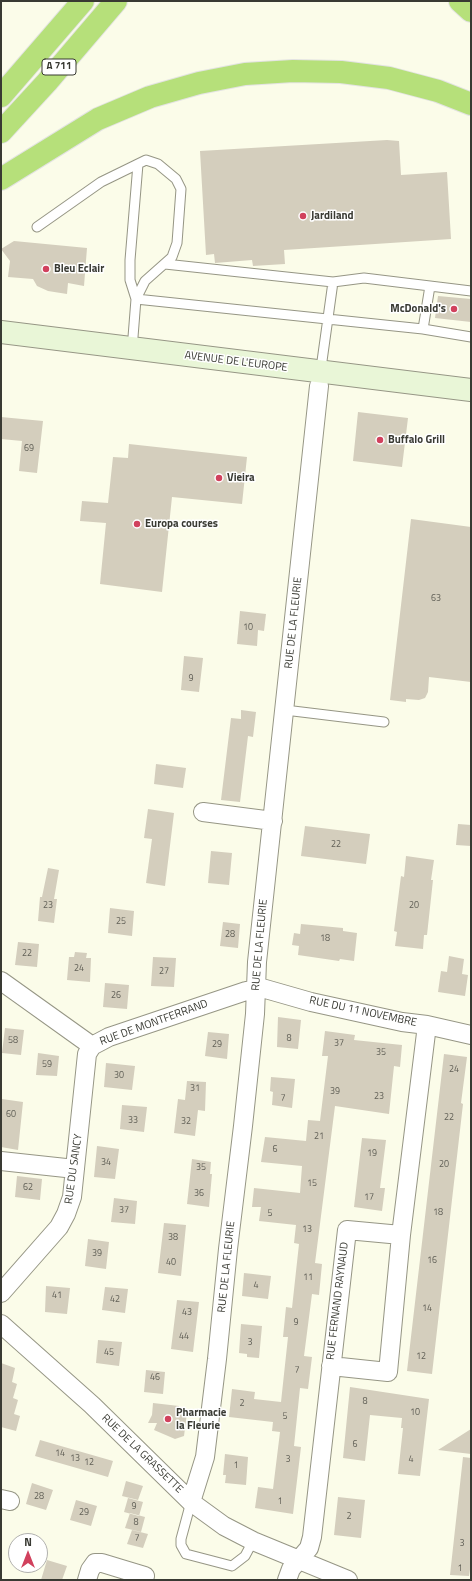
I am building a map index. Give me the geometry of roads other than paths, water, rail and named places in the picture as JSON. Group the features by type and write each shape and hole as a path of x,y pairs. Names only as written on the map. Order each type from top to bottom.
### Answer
{"highway":[{"name":"A 711","path":"1,96 83,1"},
{"name":"A 711","path":"1,132 47,82 116,1"},
{"path":"460,1 471,11"},
{"path":"1,179 98,118 150,97 199,83 245,74 293,71 348,73 389,78 438,91 471,104"}],"main road":[{"name":"AVENUE DE L'EUROPE","path":"1,326 133,337 321,373 471,378"},
{"name":"AVENUE DE L'EUROPE","path":"1,332 321,373 471,390"}],"street":[{"name":"RUE DE LA FLEURIE","path":"190,1502 206,1450 217,1359 228,1250 244,1126 255,1014 255,989 321,373"},
{"path":"202,812 273,821"},
{"name":"RUE DE MONTFERRAND","path":"1,981 92,1046 109,1037 255,989"},
{"name":"RUE DU 11 NOVEMBRE","path":"255,989 262,988 311,1002 402,1022 427,1025 471,1035"},
{"path":"331,1366 388,1372 401,1235 427,1025"},
{"name":"RUE DU SANCY","path":"1,1293 59,1227 66,1214 72,1197 87,1054 92,1046"},
{"path":"1,1161 75,1169"},
{"name":"RUE FERNAND RAYNAUD","path":"287,1580 292,1569 309,1548 314,1530 347,1230 401,1235"},
{"name":"RUE DE LA GRASSETTE","path":"1,1324 92,1405 190,1502 224,1526 253,1542 348,1580"},
{"path":"87,1580 90,1570 94,1564 102,1563 145,1576"}],"lane":[{"path":"37,227 101,182 146,160 158,164 176,179 181,189 177,243 172,257 145,281 136,299"},
{"path":"133,337 136,299 130,280 130,260 138,164"},
{"path":"165,264 333,282 364,278 471,291"},
{"path":"321,373 333,282"},
{"path":"423,329 430,286"},
{"path":"136,299 423,329 471,337"},
{"path":"285,710 384,722"},
{"path":"190,1502 181,1539 181,1545 186,1554 232,1566 245,1556 253,1542"}],"place":[{"name":"Jardiland","path":"303,216"},
{"name":"Bleu Eclair","path":"46,269"},
{"name":"McDonald's","path":"454,309"},
{"name":"Buffalo Grill","path":"380,440"},
{"name":"Vieira","path":"219,478"},
{"name":"Europa courses","path":"137,524"},
{"name":"Pharmacie la Fleurie","path":"168,1419"}]}
